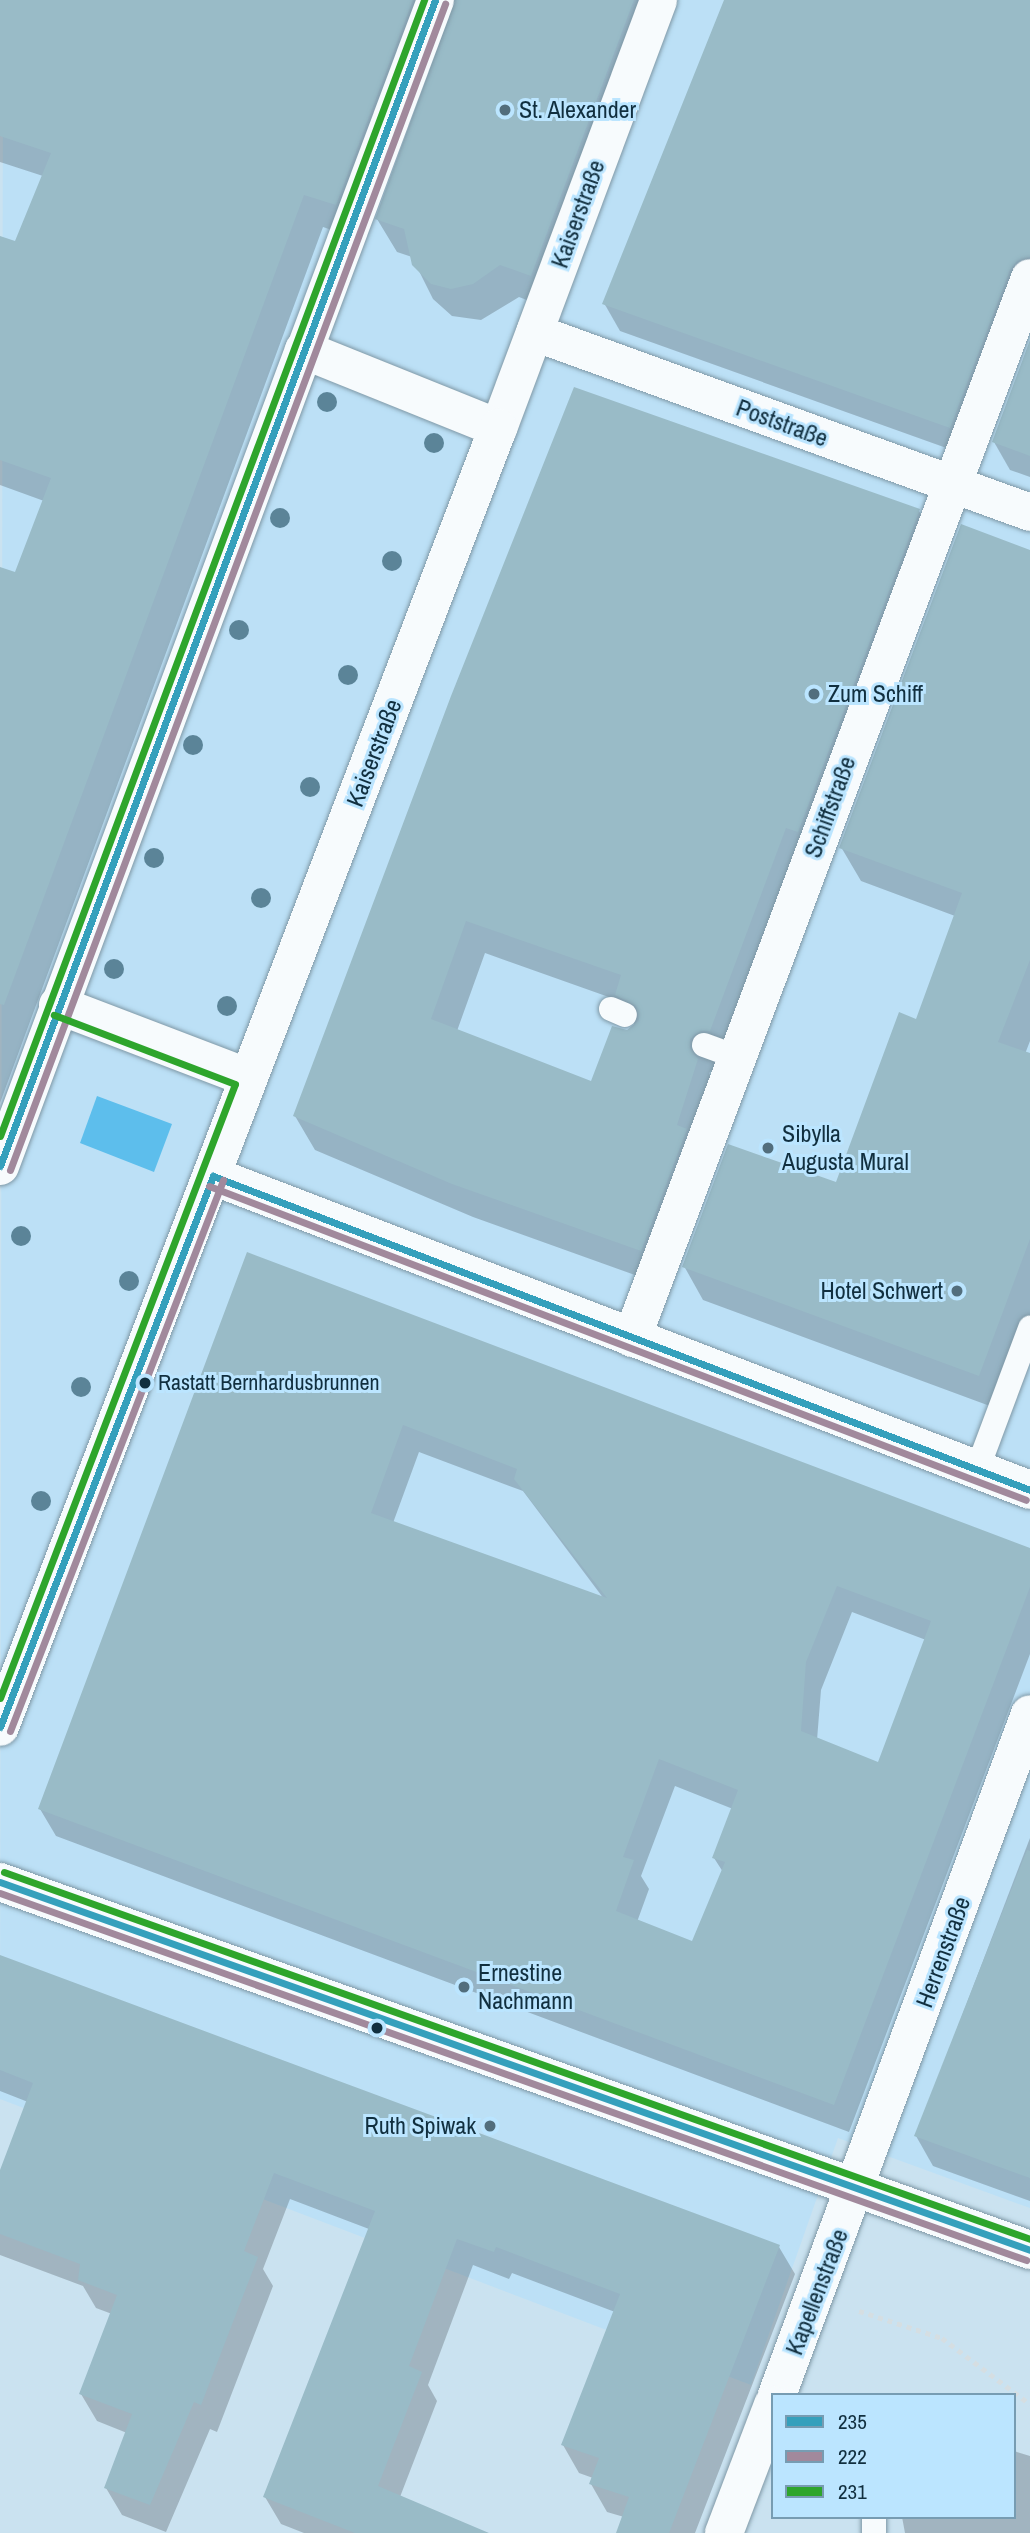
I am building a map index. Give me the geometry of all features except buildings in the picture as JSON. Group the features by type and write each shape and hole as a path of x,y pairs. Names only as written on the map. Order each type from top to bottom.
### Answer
{"street":[{"path":"0,1166 435,0"},
{"name":"Kaiserstraße","path":"0,1727 213,1177 658,0"},
{"name":"Schiffstraße","path":"632,1338 720,1051 1030,278"},
{"name":"Poststraße","path":"534,332 949,485 1030,512"},
{"path":"304,350 498,428"},
{"path":"58,1005 249,1078"},
{"path":"213,1177 1030,1490"},
{"name":"Herrenstraße","path":"856,2190 1030,1714"},
{"path":"0,1882 1030,2250"},
{"name":"Kapellenstraße","path":"779,2393 856,2190"},
{"name":"Kapellenstraße","path":"724,2533 771,2416"}],"lane":[{"path":"977,1470 1030,1328"}],"path":[{"path":"815,2297 942,2338 1007,2392"}],"shaded area":[{"path":"3,0 1030,0 1030,2208 838,2138 751,2385 0,2099"}],"water":[{"path":"97,1096 172,1124 154,1172 80,1143"}],"transit line":[{"name":"231","path":"0,1136 424,0"},
{"name":"235","path":"0,1166 435,0"},
{"name":"222","path":"10,1170 445,4"},
{"name":"231","path":"0,1698 235,1084 54,1015"},
{"name":"235","path":"213,1176 1030,1490"},
{"name":"235","path":"0,1727 213,1176"},
{"name":"222","path":"10,1731 223,1180"},
{"name":"222","path":"209,1186 1026,1500"},
{"name":"231","path":"4,1872 1030,2239"},
{"name":"235","path":"0,1882 1030,2250"},
{"name":"222","path":"0,1893 1026,2260"}],"place":[{"name":"St. Alexander","path":"505,110"},
{"name":"Zum Schiff","path":"814,694"},
{"name":"Sibylla Augusta Mural","path":"768,1148"},
{"name":"Hotel Schwert","path":"957,1291"},
{"name":"Rastatt Bernhardusbrunnen","path":"145,1383"},
{"name":"Ernestine Nachmann","path":"464,1987"},
{"name":"Ruth Spiwak","path":"490,2126"}]}
